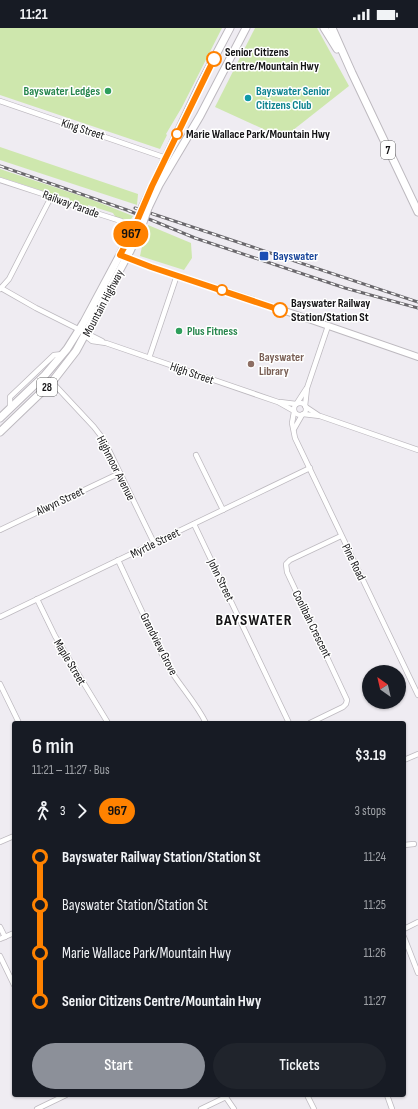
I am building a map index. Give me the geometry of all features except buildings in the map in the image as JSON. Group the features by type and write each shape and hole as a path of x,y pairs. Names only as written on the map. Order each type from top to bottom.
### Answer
{"main road":[{"name":"Mountain Highway","path":"0,432 52,382 70,361 86,335 139,224 166,158 201,83 230,28"},
{"name":"Mountain Highway","path":"146,207 200,116 246,28"},
{"name":"7","path":"324,28 352,74"},
{"name":"7","path":"332,28 352,74 418,212"},
{"path":"220,47 233,54"},
{"path":"166,158 170,159 200,116"},
{"name":"Mountain Highway","path":"2,414 45,375 64,354 123,256 127,241 139,224"},
{"path":"123,256 418,357"}],"street":[{"name":"King Street","path":"0,101 166,158"},
{"name":"Railway Parade","path":"0,180 46,195 49,198 122,221 127,230 127,241"},
{"path":"1,288 8,281 15,268 49,201 49,198"},
{"path":"149,358 177,275"},
{"name":"High Street","path":"1,288 86,335 278,402 294,412"},
{"path":"294,428 303,414 307,388 328,326"},
{"name":"Highmoor Avenue","path":"52,382 100,434 154,543"},
{"path":"307,388 294,406 294,412 298,415 303,414 320,416 418,450"},
{"name":"High Street","path":"278,402 297,403"},
{"path":"297,403 302,403 320,416"},
{"name":"Pine Road","path":"294,412 292,423 295,438 418,695"},
{"path":"196,455 223,510"},
{"name":"Myrtle Street","path":"0,617 310,468"},
{"name":"Alwyn Street","path":"0,530 120,473"},
{"name":"John Street","path":"194,524 288,721"},
{"name":"Coolibah Crescent","path":"314,721 343,707 348,700 287,572 286,564 290,560 341,536"},
{"name":"Grandview Grove","path":"118,560 166,663 172,674 194,702 205,721"},
{"name":"Maple Street","path":"37,599 55,636 107,721"},
{"path":"0,684 18,721"},
{"path":"406,759 418,754"},
{"path":"0,842 12,837"},
{"path":"406,845 414,844"},
{"path":"406,928 418,922"},
{"path":"0,927 2,938 12,934"},
{"path":"406,942 418,973"},
{"path":"0,956 12,981"},
{"path":"37,1109 62,1097"},
{"path":"201,1109 223,1097"},
{"path":"226,1097 234,1109"},
{"path":"309,1097 314,1109"},
{"path":"388,1097 392,1109"}],"green space":[{"path":"0,28 222,28 182,107 166,134 167,135 160,149 0,95"},
{"path":"255,28 317,28 349,86 283,138 215,107"},
{"path":"0,147 138,194 137,205 0,160"},
{"path":"0,169 90,199 133,216 127,226 122,219 116,218 113,213 88,205 89,209 71,203 69,198 56,195 56,197 52,198 49,193 0,177"},
{"path":"148,225 191,243 192,258 184,270 140,256"}],"railway":[{"path":"0,166 127,210 195,238 345,288 418,308"},
{"path":"135,208 418,302"}],"bus line":[{"name":"967","path":"214,59 201,83 152,186 131,235 120,255 133,261 280,310"}],"place":[{"name":"Senior Citizens Centre/Mountain Hwy","path":"214,59"},
{"name":"Bayswater Ledges","path":"108,91"},
{"name":"Bayswater Senior Citizens Club","path":"248,98"},
{"name":"Marie Wallace Park/Mountain Hwy","path":"177,134"},
{"name":"Bayswater","path":"264,256"},
{"name":"Bayswater Railway Station/Station St","path":"280,310"},
{"name":"Plus Fitness","path":"179,331"},
{"name":"Bayswater Library","path":"251,364"}],"district":[{"name":"BAYSWATER","path":"254,619"}]}
